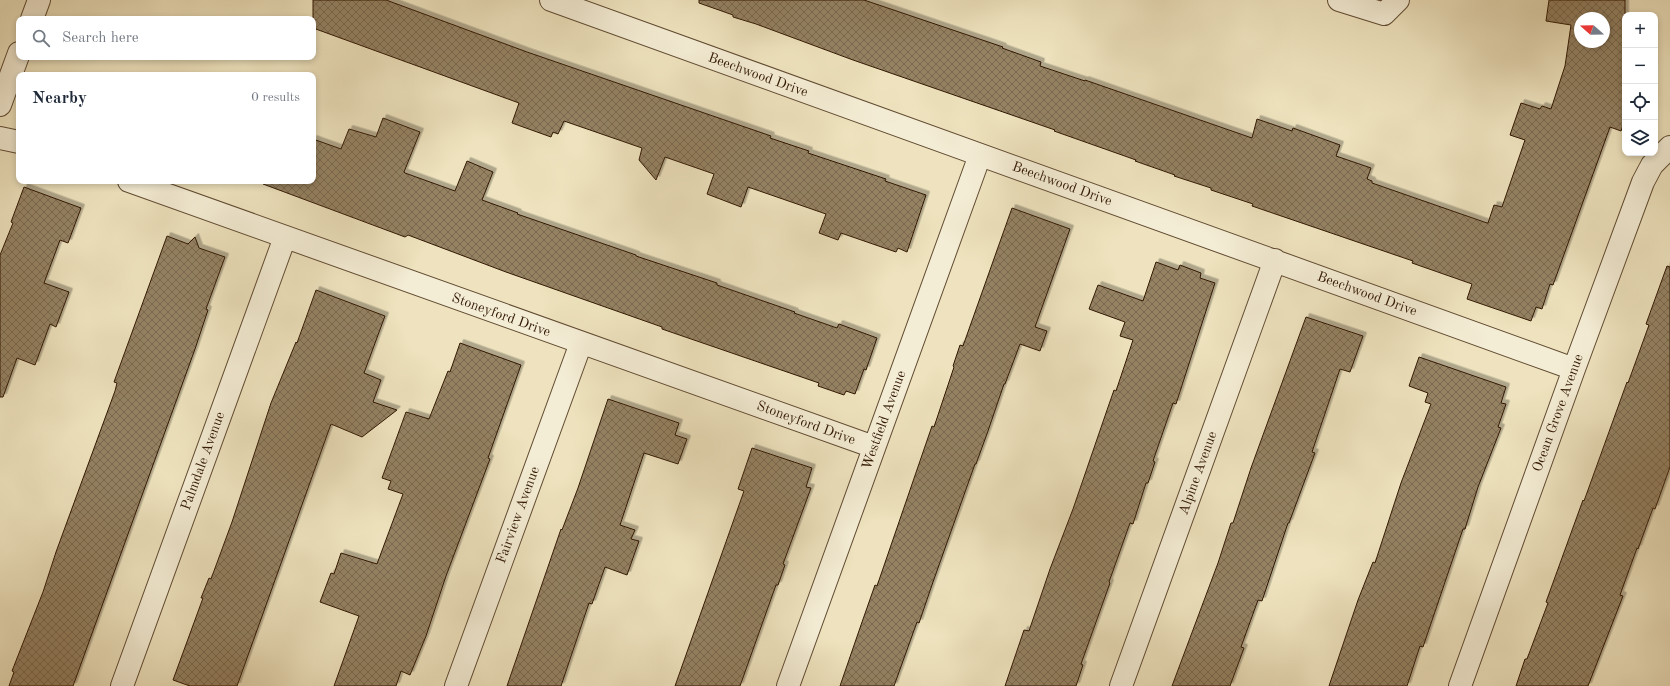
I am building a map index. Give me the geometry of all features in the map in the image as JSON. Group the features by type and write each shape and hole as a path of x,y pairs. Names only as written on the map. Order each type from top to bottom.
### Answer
{"street":[{"path":"33,16 39,0"},
{"name":"Beechwood Drive","path":"551,0 1574,368"},
{"path":"1339,0 1384,14 1398,0"},
{"path":"0,105 16,60"},
{"path":"0,138 16,141"},
{"name":"Ocean Grove Avenue","path":"1460,686 1574,368 1643,182 1652,165 1670,147"},
{"name":"Westfield Avenue","path":"788,686 980,155"},
{"name":"Stoneyford Drive","path":"137,184 874,447"},
{"name":"Palmdale Avenue","path":"122,686 285,237"},
{"name":"Alpine Avenue","path":"1121,686 1275,260"},
{"name":"Fairview Avenue","path":"456,686 581,343"}],"building":[{"path":"313,0 386,0 527,52 771,136 770,138 809,151 808,153 886,179 885,181 926,195 907,252 898,248 896,252 841,233 838,240 819,233 826,214 748,187 741,207 707,194 714,174 665,157 656,180 639,160 642,148 564,121 558,134 553,132 551,137 512,123 519,103 316,29 316,16 313,16"},
{"path":"699,0 864,0 1003,47 1002,48 1041,62 1040,66 1085,80 1252,138 1257,119 1292,131 1293,128 1340,145 1336,156 1371,168 1367,179 1372,181 1372,183 1488,223 1494,205 1502,207 1525,140 1510,135 1521,103 1540,109 1542,106 1551,109 1565,66 1571,25 1546,21 1549,0 1625,0 1625,12 1622,12 1622,128 1621,131 1610,127 1553,285 1550,284 1542,309 1536,307 1531,321 1467,299 1472,284 1412,263 1413,261 1252,206 1253,204 1211,190 1211,188 1174,176 1175,175 1135,161 1136,160 1054,131 1055,130 853,60 733,17 733,15 699,3"},
{"path":"383,118 420,132 404,172 405,173 455,191 467,161 493,172 482,200 518,213 517,214 717,283 717,285 795,312 794,313 837,328 839,324 877,338 866,370 864,369 855,394 846,391 844,395 818,386 819,383 662,329 662,327 506,272 408,235 405,237 263,184 316,184 316,140 341,149 349,129 376,137"},
{"path":"24,187 81,208 68,243 60,240 44,283 69,292 56,327 50,324 35,365 17,358 3,397 0,397 0,255 13,223 11,222"},
{"path":"1012,208 1070,229 1035,327 1047,331 1040,351 1020,344 975,464 919,623 917,622 894,686 840,686 875,585 877,586 932,426 934,427 960,345 963,346"},
{"path":"167,236 188,244 195,237 199,248 225,257 206,309 208,310 195,349 73,686 9,686 14,672 12,671 43,592 56,552 115,391 117,383 114,382"},
{"path":"1156,262 1178,270 1180,265 1201,273 1200,278 1215,283 1176,404 1173,403 1153,461 1155,462 1148,483 1146,483 1133,524 1130,523 1109,582 1110,583 1081,664 1083,665 1076,686 1005,686 1024,630 1029,631 1133,340 1120,336 1125,322 1089,309 1098,285 1143,301"},
{"path":"1667,266 1670,267 1670,467 1655,509 1653,508 1638,549 1637,548 1620,595 1623,596 1588,686 1516,686 1525,659 1527,659 1548,603 1546,602 1583,500 1584,501 1649,325 1646,324"},
{"path":"316,290 385,316 364,373 381,380 373,402 397,410 362,437 331,424 237,686 190,686 173,680 203,598 201,598 209,578 211,579 232,522 271,403 296,342 297,343"},
{"path":"1306,317 1363,336 1350,372 1340,369 1312,452 1315,453 1288,523 1262,601 1258,600 1241,647 1244,648 1230,686 1172,686 1218,563 1231,523 1233,523 1251,468"},
{"path":"460,343 521,365 488,458 490,459 446,576 426,636 410,675 401,671 396,686 334,686 359,616 320,602 331,573 334,574 341,553 377,564 403,494 388,489 391,481 382,478 406,412 429,419 448,371 450,372"},
{"path":"1419,357 1506,387 1501,403 1506,404 1498,427 1501,428 1478,487 1465,529 1463,529 1423,647 1420,646 1407,686 1329,686 1358,600 1373,562 1375,563 1401,483 1431,404 1425,402 1428,393 1409,386"},
{"path":"608,399 679,423 675,435 687,439 678,464 644,453 620,525 635,530 631,539 639,541 627,575 605,567 592,604 589,603 561,686 507,686 561,529 562,530 578,488"},
{"path":"752,448 812,468 806,487 811,488 783,564 785,565 778,585 776,585 740,686 675,686 744,491 738,489"}]}
